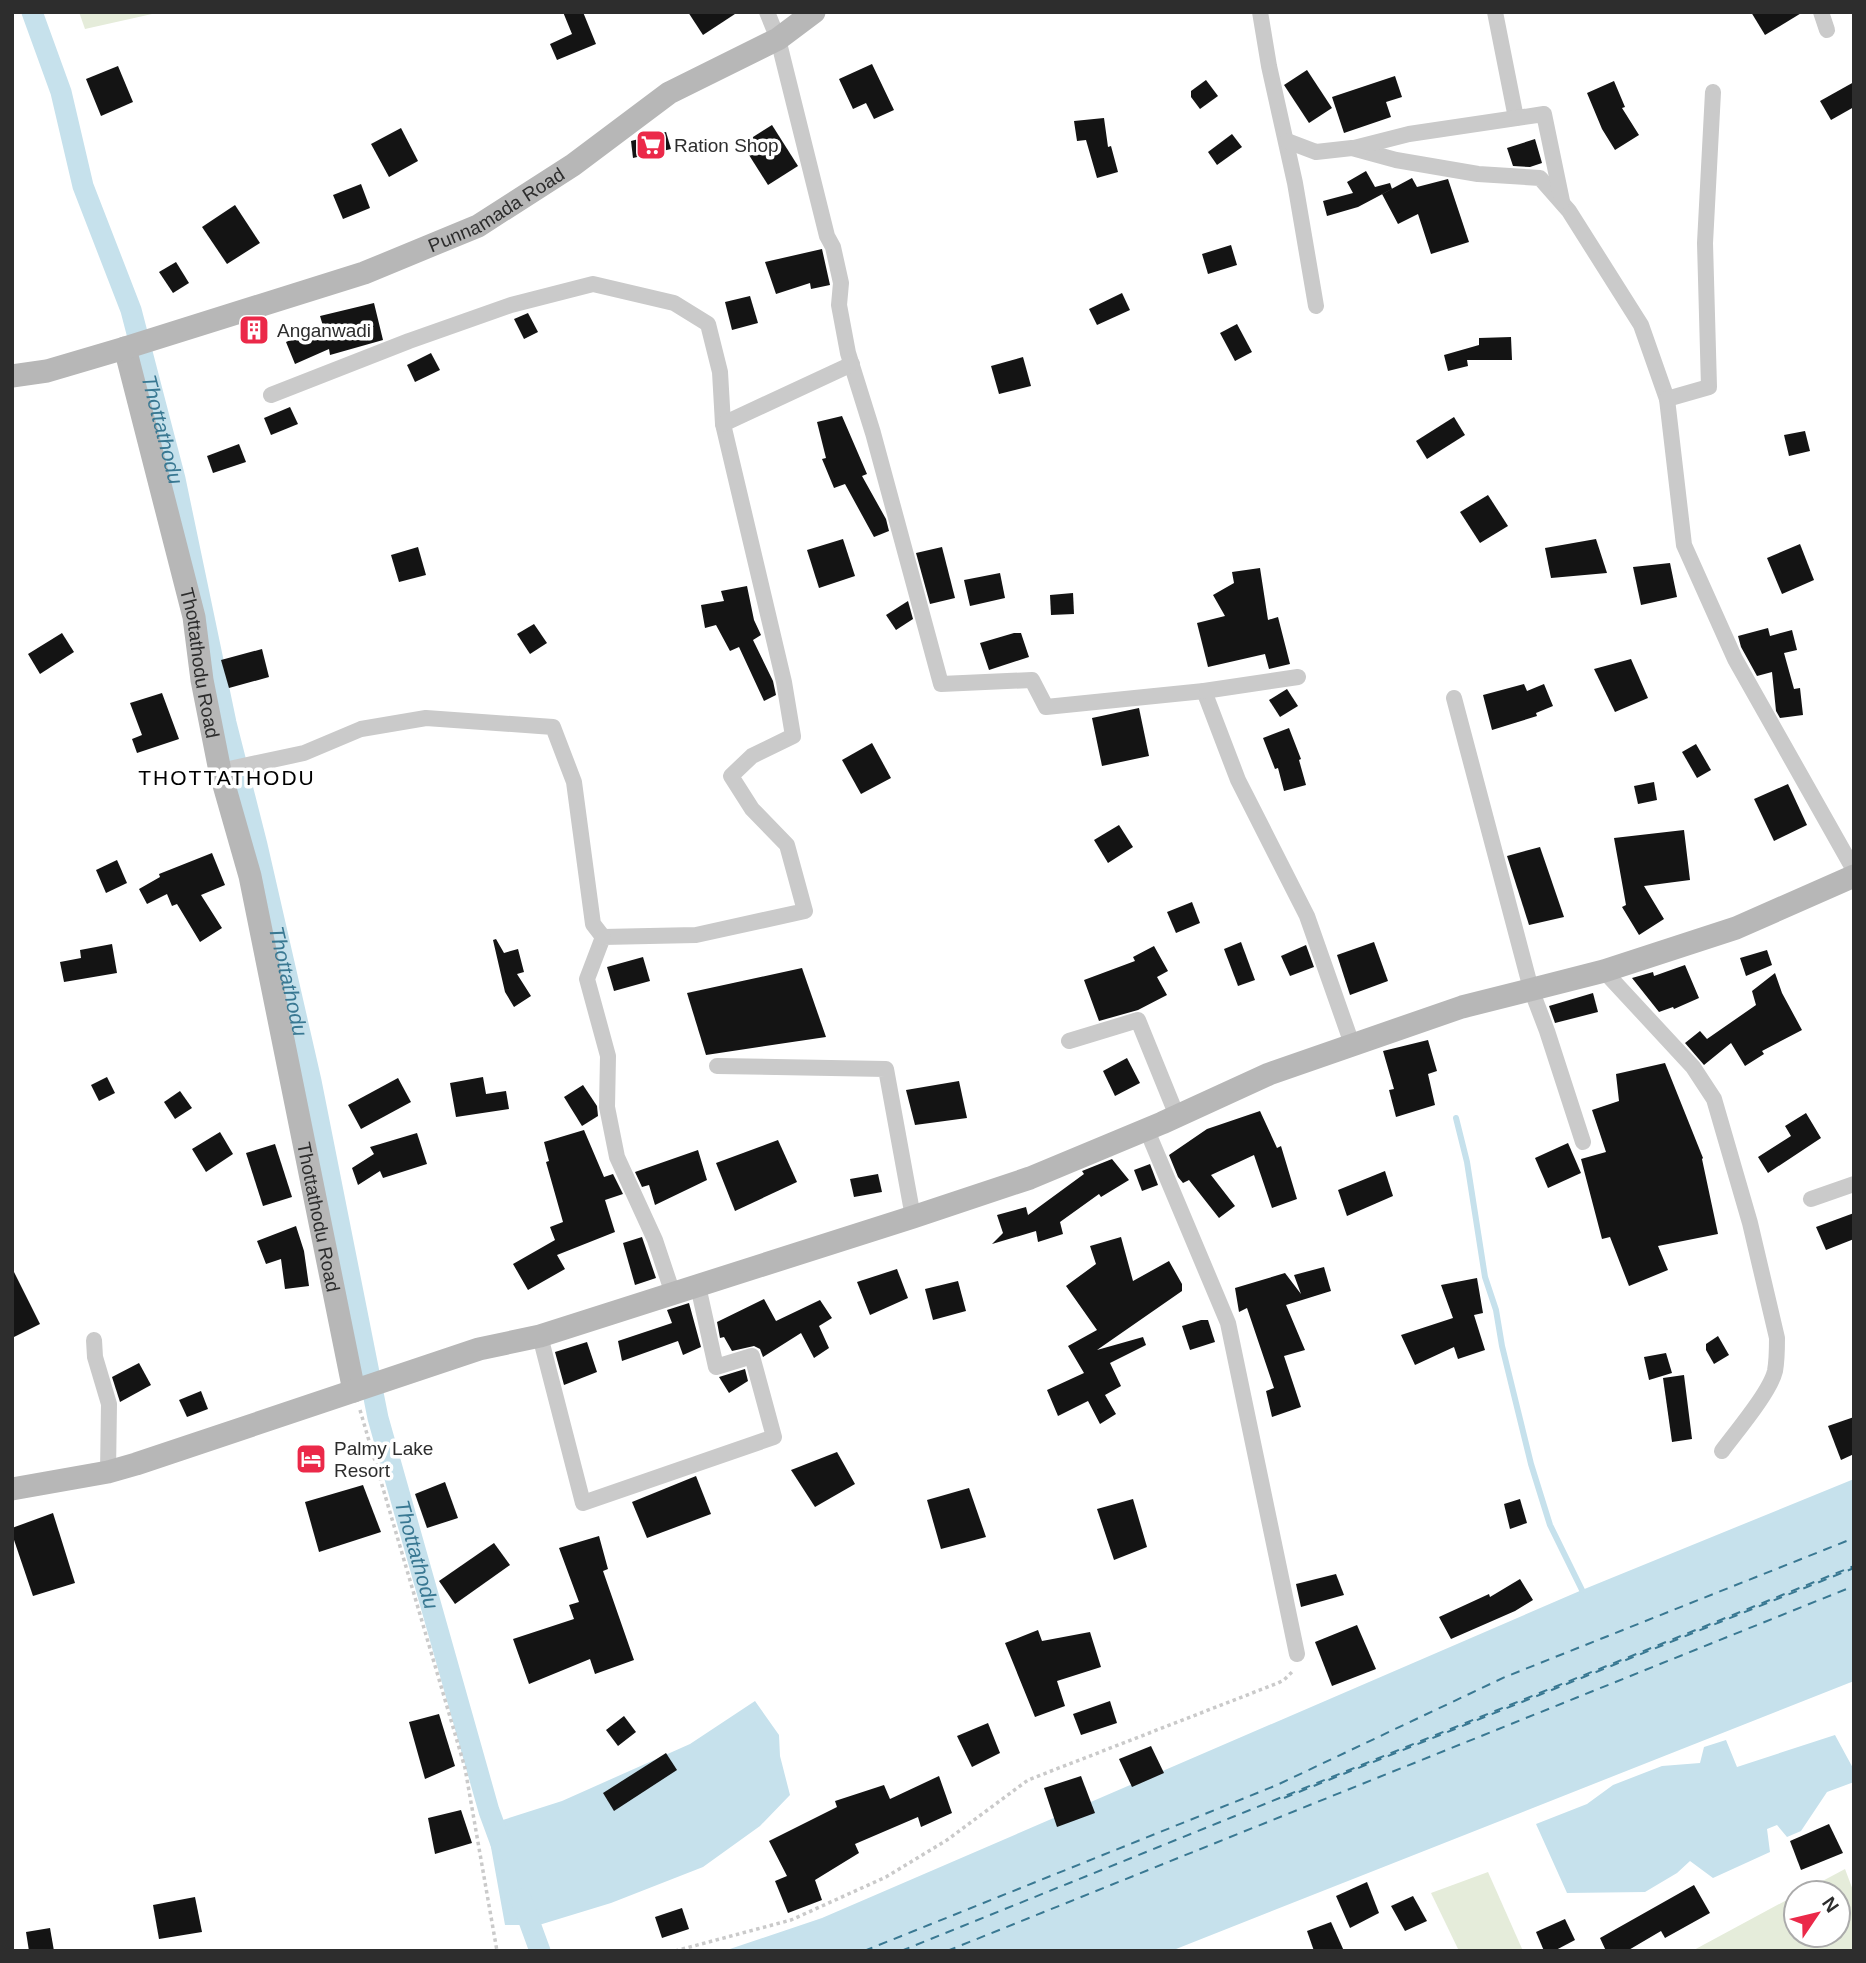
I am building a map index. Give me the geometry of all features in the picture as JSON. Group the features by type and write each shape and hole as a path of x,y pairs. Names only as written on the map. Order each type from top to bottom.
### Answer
{"main road":[{"name":"Punnamada Road","path":"12,376 47,371 365,273 478,226 573,165 669,93 778,39 814,12"},
{"name":"Thottathodu Road","path":"135,345 194,617 202,680 250,876 357,1390"},
{"path":"12,1489 108,1472 479,1349 540,1336 913,1217 1030,1178 1269,1074 1462,1007 1604,971 1737,928 1854,876"}],"street":[{"path":"767,12 778,39 827,236 833,247 841,283 839,305 852,365 941,684 1032,680 1046,707 1204,691 1297,677"},
{"path":"1260,12 1269,66 1287,141 1315,306"},
{"path":"1494,12 1516,118"},
{"path":"1821,12 1827,30"},
{"path":"1667,400 1709,387 1705,243 1713,92"},
{"path":"1287,141 1316,152 1352,148 1409,134 1544,114 1562,203"},
{"path":"1352,148 1396,160 1464,172 1540,178 1562,203 1641,326 1667,400 1684,545 1735,659 1854,870"},
{"path":"271,395 409,341 511,305 593,284 674,303 708,324 720,372 723,424 784,682 793,736 752,756 731,776 752,809 788,845 805,911 696,935 603,937"},
{"path":"723,424 852,365"},
{"path":"1204,691 1238,780 1307,916 1352,1044"},
{"path":"1454,698 1531,989 1583,1142"},
{"path":"223,770 304,754 361,729 426,718 554,727 574,782 593,924 603,937"},
{"path":"603,937 587,979 608,1056 607,1107 617,1157 655,1240 673,1294"},
{"path":"1604,971 1693,1067 1714,1099 1749,1223 1777,1338 1776,1365 1764,1394 1723,1451"},
{"path":"1069,1041 1138,1020 1177,1116"},
{"path":"717,1066 886,1069 913,1217"},
{"path":"1146,1128 1228,1323 1297,1654"},
{"path":"1811,1199 1854,1184"},
{"path":"540,1336 583,1503 774,1437 752,1356 716,1367 698,1286"},
{"path":"94,1340 95,1357 109,1405 108,1472"}],"path":[{"path":"357,1390 465,1768 496,1951"},
{"path":"676,1951 791,1920 886,1877 947,1840 1028,1780 1284,1680 1295,1667 1297,1654"}],"green space":[{"path":"79,12 161,12 85,29"},
{"path":"1845,1869 1849,1879 1826,1879"},
{"path":"1488,1872 1523,1951 1459,1951 1431,1893"},
{"path":"1852,1888 1854,1951 1692,1951 1782,1903 1782,1949 1852,1949"}],"water":[{"path":"1854,1479 1854,1681 1171,1951 724,1951 822,1918 1582,1590"},
{"path":"755,1701 779,1735 780,1756 790,1795 760,1826 703,1867 611,1903 539,1925 505,1925 487,1825 562,1801 690,1744"},
{"path":"1835,1735 1854,1770 1854,1782 1827,1792 1801,1831 1787,1837 1777,1825 1767,1829 1770,1852 1713,1878 1690,1861 1677,1873 1645,1892 1567,1893 1536,1824 1587,1804 1613,1785 1662,1766 1700,1763 1704,1747 1726,1740 1737,1767"}],"building":[{"path":"563,12 583,12 596,44 557,60 550,44 572,34"},
{"path":"688,12 738,12 703,35"},
{"path":"1751,12 1803,12 1765,35"},
{"path":"872,64 894,110 874,119 866,103 853,109 839,79"},
{"path":"118,66 133,102 101,116 86,79"},
{"path":"1307,70 1332,108 1309,123 1284,85"},
{"path":"1395,76 1402,97 1386,102 1391,117 1344,133 1332,97"},
{"path":"1206,80 1218,96 1200,109 1191,97 1191,91"},
{"path":"1614,81 1625,107 1622,108 1639,135 1615,150 1602,129 1587,93"},
{"path":"1854,82 1854,107 1831,120 1820,101"},
{"path":"1104,118 1108,147 1111,146 1118,172 1097,178 1086,140 1077,141 1074,121"},
{"path":"772,125 798,166 768,185 742,144"},
{"path":"401,128 418,161 389,177 371,144"},
{"name":"Ration Shop","path":"666,132 671,149 633,158 631,141"},
{"path":"1232,134 1242,147 1217,165 1208,152"},
{"path":"1535,139 1542,163 1530,167 1513,166 1507,148"},
{"path":"1366,171 1375,187 1390,183 1392,189 1358,207 1327,216 1323,201 1353,193 1347,182"},
{"path":"1412,178 1417,187 1448,179 1469,242 1431,254 1418,214 1398,224 1382,194"},
{"path":"361,184 370,208 343,219 333,195"},
{"path":"235,205 260,243 227,264 202,227"},
{"path":"1231,245 1237,265 1208,274 1202,254"},
{"path":"822,249 830,285 811,289 810,283 776,294 765,262"},
{"path":"176,262 189,283 173,293 159,272"},
{"path":"1122,293 1130,310 1097,325 1089,309"},
{"path":"750,296 758,323 732,330 725,302"},
{"path":"374,303 383,340 330,355 329,349 295,364 286,342 323,326 320,316"},
{"path":"528,313 538,332 524,339 514,319"},
{"name":"Anganwadi","path":"261,321 266,335 250,341 243,326"},
{"path":"1237,324 1252,352 1235,361 1220,333"},
{"path":"1511,337 1512,360 1467,360 1468,366 1448,371 1444,355 1479,345 1479,338"},
{"path":"431,353 440,370 415,382 407,365"},
{"path":"1023,357 1031,386 999,394 991,366"},
{"path":"290,407 298,424 271,435 264,418"},
{"path":"842,416 867,474 862,476 886,519 889,531 874,537 845,484 834,488 822,459 826,458 817,422"},
{"path":"1454,417 1465,435 1427,459 1416,441"},
{"path":"1805,431 1810,451 1789,456 1784,435"},
{"path":"239,444 246,462 213,473 207,456"},
{"path":"1488,495 1508,526 1480,543 1460,512"},
{"path":"843,539 855,576 819,588 807,550"},
{"path":"1596,539 1607,573 1551,578 1545,548"},
{"path":"1800,544 1814,580 1782,594 1767,558"},
{"path":"418,547 426,575 399,582 391,555"},
{"path":"942,547 955,598 930,604 916,553"},
{"path":"1670,563 1677,597 1641,605 1633,567"},
{"path":"1260,568 1268,620 1278,617 1290,664 1269,669 1265,654 1208,667 1197,623 1225,616 1213,595 1234,583 1232,572"},
{"path":"1000,573 1005,598 970,606 964,580"},
{"path":"747,586 754,620 761,635 753,640 773,681 776,695 764,701 739,647 730,651 716,625 705,628 701,605 724,601 721,591"},
{"path":"1073,593 1074,614 1051,615 1050,595"},
{"path":"908,601 913,619 896,630 886,615"},
{"path":"534,624 547,643 530,654 517,634"},
{"path":"1768,628 1770,636 1792,630 1797,650 1784,653 1794,689 1800,688 1803,715 1780,718 1776,711 1772,672 1757,676 1741,647 1738,636"},
{"path":"62,633 74,652 40,674 28,654"},
{"path":"1021,633 1029,657 989,670 980,643"},
{"path":"262,649 269,677 229,688 221,660"},
{"path":"1631,659 1648,698 1615,712 1594,669"},
{"path":"1524,684 1527,691 1544,684 1553,706 1536,713 1537,716 1492,730 1483,695"},
{"path":"1287,689 1298,706 1280,717 1269,700"},
{"path":"162,693 179,739 137,753 132,739 142,735 130,703"},
{"path":"1139,708 1149,756 1102,766 1092,718"},
{"path":"1289,728 1301,759 1299,760 1306,785 1284,791 1278,768 1275,769 1263,738"},
{"path":"872,743 891,778 861,794 842,760"},
{"path":"1696,744 1711,770 1697,778 1682,752"},
{"path":"1654,782 1657,800 1638,804 1634,786"},
{"path":"1788,784 1807,825 1774,841 1754,799"},
{"path":"1119,825 1133,847 1108,863 1094,840"},
{"path":"1684,830 1690,880 1644,886 1664,919 1639,935 1622,907 1626,905 1614,838"},
{"path":"1540,847 1564,917 1529,925 1507,856"},
{"path":"212,853 225,885 201,895 222,928 200,942 177,904 172,906 167,894 147,904 139,889 160,877 159,874"},
{"path":"117,860 127,883 106,893 96,870"},
{"path":"1192,902 1200,923 1176,933 1167,912"},
{"path":"496,939 504,953 518,949 524,972 517,974 531,996 514,1007 505,992 493,940"},
{"path":"1241,942 1255,980 1238,986 1224,949"},
{"path":"1374,942 1388,981 1350,995 1337,955"},
{"path":"112,944 117,973 64,982 60,962 81,958 80,950"},
{"path":"1306,945 1314,967 1290,976 1281,956"},
{"path":"1154,946 1168,971 1157,977 1167,995 1138,1010 1099,1021 1084,980 1135,961 1133,957"},
{"path":"1767,950 1772,965 1746,976 1740,958"},
{"path":"643,957 650,981 614,991 607,967"},
{"path":"1685,965 1699,998 1674,1009 1673,1007 1659,1012 1632,978 1653,972 1654,976"},
{"path":"802,968 826,1037 706,1055 687,993"},
{"path":"1775,973 1782,993 1802,1030 1762,1051 1764,1054 1745,1066 1731,1043 1704,1065 1685,1043 1700,1031 1707,1039 1756,1005 1752,991"},
{"path":"1593,993 1598,1012 1555,1023 1549,1006"},
{"path":"1428,1040 1437,1071 1428,1074 1435,1105 1396,1117 1389,1090 1394,1089 1383,1051"},
{"path":"1127,1058 1140,1083 1115,1096 1103,1071"},
{"path":"1665,1063 1703,1158 1718,1234 1658,1246 1668,1270 1629,1286 1610,1237 1602,1239 1581,1159 1606,1152 1592,1110 1619,1101 1616,1074"},
{"path":"107,1077 115,1093 99,1101 91,1085"},
{"path":"483,1077 486,1094 506,1091 509,1109 456,1117 450,1083"},
{"path":"398,1078 411,1102 361,1129 348,1105"},
{"path":"959,1081 967,1118 915,1125 906,1090"},
{"path":"583,1085 597,1106 598,1116 582,1126 564,1097"},
{"path":"180,1091 192,1108 175,1119 164,1102"},
{"path":"1260,1111 1277,1148 1281,1146 1297,1199 1272,1208 1254,1155 1211,1175 1235,1206 1219,1218 1189,1180 1183,1183 1178,1177 1169,1155 1207,1129"},
{"path":"1806,1113 1821,1138 1768,1173 1758,1157 1791,1136 1785,1126"},
{"path":"584,1130 604,1177 613,1174 623,1194 605,1200 615,1232 557,1255 565,1269 528,1290 513,1264 555,1240 550,1227 563,1222 546,1162 549,1161 544,1142"},
{"path":"220,1132 233,1154 206,1172 192,1149"},
{"path":"417,1133 427,1164 383,1178 380,1171 358,1185 352,1168 374,1154 370,1147"},
{"path":"778,1140 797,1182 735,1211 716,1163"},
{"path":"1568,1143 1581,1173 1548,1188 1535,1158"},
{"path":"275,1144 292,1197 263,1206 246,1153"},
{"path":"698,1150 707,1180 655,1205 649,1185 642,1187 635,1172"},
{"path":"1112,1159 1129,1180 1101,1197 1099,1194 1060,1222 1063,1234 1038,1242 1036,1231 992,1244 1003,1233 997,1215 1026,1207 1028,1215 1084,1174 1082,1171"},
{"path":"1150,1164 1158,1185 1142,1191 1134,1170"},
{"path":"1385,1171 1393,1196 1347,1216 1338,1190"},
{"path":"878,1174 882,1192 854,1197 850,1179"},
{"path":"1854,1213 1854,1239 1826,1250 1816,1227"},
{"path":"296,1226 304,1251 309,1286 285,1289 281,1259 266,1264 257,1241"},
{"path":"642,1237 656,1278 635,1285 623,1243"},
{"path":"1121,1237 1133,1281 1169,1261 1182,1284 1182,1291 1097,1350 1143,1337 1146,1345 1110,1363 1121,1386 1105,1395 1116,1414 1100,1424 1088,1401 1058,1416 1047,1390 1084,1373 1068,1346 1097,1330 1066,1286 1096,1264 1090,1246"},
{"path":"1324,1267 1331,1291 1286,1305 1305,1350 1284,1356 1301,1407 1272,1417 1266,1391 1274,1388 1247,1308 1239,1312 1235,1288 1285,1273 1301,1294 1294,1275"},
{"path":"12,1268 40,1324 12,1338"},
{"path":"897,1269 908,1298 870,1315 857,1282"},
{"path":"1477,1278 1483,1313 1474,1315 1485,1350 1458,1359 1454,1347 1415,1365 1401,1335 1453,1318 1441,1285"},
{"path":"958,1281 966,1311 933,1320 925,1289"},
{"path":"764,1299 776,1321 820,1300 832,1318 819,1326 829,1348 814,1358 801,1333 763,1357 760,1349 754,1346 732,1351 724,1337 720,1338 717,1322"},
{"path":"689,1303 701,1347 683,1355 678,1341 622,1361 618,1341 672,1323 667,1310"},
{"path":"1208,1320 1215,1342 1190,1350 1182,1326"},
{"path":"1718,1336 1729,1355 1714,1364 1706,1350 1706,1344"},
{"path":"587,1342 597,1372 564,1385 555,1352"},
{"path":"1666,1353 1672,1373 1649,1380 1644,1357"},
{"path":"139,1363 151,1385 120,1402 112,1377"},
{"path":"745,1369 748,1381 729,1393 719,1377"},
{"path":"1684,1375 1692,1439 1672,1442 1663,1378"},
{"path":"201,1391 208,1409 187,1417 179,1400"},
{"path":"1854,1417 1854,1454 1841,1460 1828,1426"},
{"path":"837,1452 855,1484 815,1507 791,1470"},
{"path":"696,1476 711,1514 647,1538 632,1502"},
{"path":"445,1482 458,1518 427,1528 415,1494"},
{"path":"363,1485 381,1532 319,1552 305,1502"},
{"path":"969,1488 986,1537 941,1549 927,1500"},
{"path":"1133,1499 1147,1547 1114,1560 1097,1509"},
{"path":"1520,1499 1527,1523 1510,1529 1504,1504"},
{"path":"53,1513 75,1583 33,1596 12,1528"},
{"path":"599,1536 608,1569 603,1571 634,1660 595,1674 590,1659 529,1684 513,1639 574,1619 569,1605 579,1602 559,1548"},
{"path":"494,1543 510,1565 455,1604 439,1581"},
{"path":"1336,1574 1344,1595 1301,1607 1296,1584"},
{"path":"1520,1579 1533,1600 1515,1611 1451,1639 1439,1617 1489,1594 1490,1597"},
{"path":"1357,1625 1376,1669 1332,1686 1315,1642"},
{"path":"1038,1630 1042,1641 1090,1632 1101,1667 1057,1681 1065,1706 1035,1717 1005,1643"},
{"path":"1110,1701 1117,1723 1081,1735 1073,1714"},
{"path":"439,1714 455,1766 425,1779 409,1722"},
{"path":"624,1716 636,1732 618,1746 606,1730"},
{"path":"988,1723 1000,1753 972,1767 957,1736"},
{"path":"1151,1746 1164,1773 1132,1787 1119,1759"},
{"path":"666,1753 677,1770 614,1811 603,1793"},
{"path":"939,1776 952,1813 921,1827 918,1817 855,1844 859,1853 815,1880 822,1900 788,1913 775,1881 787,1876 769,1841 837,1807 835,1801 884,1785 890,1799"},
{"path":"1081,1776 1095,1813 1057,1827 1044,1788"},
{"path":"461,1810 472,1843 435,1854 428,1818"},
{"path":"1829,1824 1843,1853 1801,1870 1790,1841"},
{"path":"1367,1882 1379,1913 1350,1928 1336,1896"},
{"path":"1694,1885 1710,1913 1665,1938 1661,1931 1627,1951 1606,1951 1600,1938"},
{"path":"1413,1896 1427,1921 1405,1931 1391,1906"},
{"path":"195,1897 202,1932 159,1939 153,1905"},
{"path":"682,1908 689,1929 662,1938 655,1917"},
{"path":"1565,1919 1575,1940 1554,1951 1544,1951 1536,1932"},
{"path":"1331,1922 1344,1951 1314,1951 1307,1931"},
{"path":"50,1928 54,1951 29,1951 26,1932"}],"waterway":[{"name":"Thottathodu","path":"32,12 61,92 83,186 131,310 175,479 226,723 311,1081 378,1418 489,1811 503,1849"},
{"path":"1456,1118 1467,1162 1485,1277 1496,1310 1502,1346 1531,1464 1550,1525 1582,1590"},
{"name":"Thottathodu","path":"521,1899 540,1951"}],"ferry route":[{"path":"864,1951 1277,1785 1505,1677 1854,1538"},
{"path":"901,1951 1854,1566"},
{"path":"1284,1798 1854,1568"},
{"path":"947,1951 1854,1586"}],"place":[{"name":"Ration Shop","path":"651,145"},
{"name":"Anganwadi","path":"254,330"},
{"name":"Palmy Lake Resort","path":"311,1459"}],"district":[{"name":"THOTTATHODU","path":"227,778"}]}
